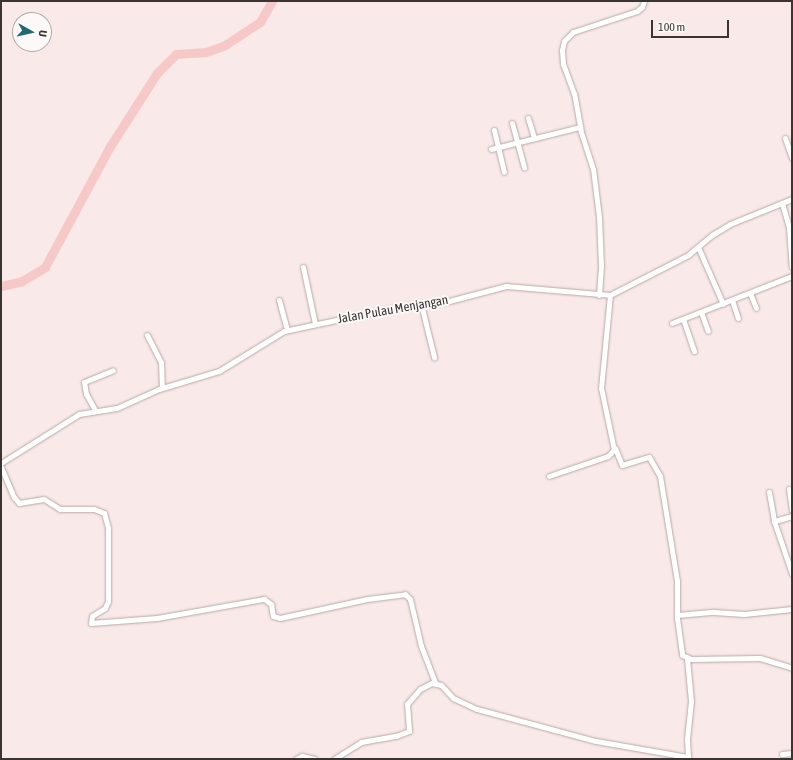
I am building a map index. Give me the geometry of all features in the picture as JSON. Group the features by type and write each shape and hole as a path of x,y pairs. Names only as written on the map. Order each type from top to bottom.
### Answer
{"street":[{"path":"599,295 601,266 599,214 592,165 580,127 574,94 562,55 564,40 573,32 637,11 642,7 644,1"},
{"path":"528,118 534,138"},
{"path":"512,123 524,167"},
{"path":"491,149 580,127"},
{"path":"494,130 504,172"},
{"path":"785,138 792,158"},
{"name":"Jalan Pulau Menjangan","path":"2,462 79,414 124,406 162,388 219,371 288,330 421,304 449,301 506,286 610,295 683,258 730,224 792,199"},
{"path":"782,203 790,228 792,267"},
{"path":"698,247 723,304"},
{"path":"303,267 315,324"},
{"path":"672,324 792,276"},
{"path":"750,293 756,308"},
{"path":"610,295 601,392 615,448 621,464 649,457 660,476 677,581 677,615 682,655 687,659 751,657 767,659 792,668"},
{"path":"279,300 288,330"},
{"path":"732,300 738,318"},
{"path":"421,304 434,357"},
{"path":"701,312 708,330"},
{"path":"683,319 694,351"},
{"path":"147,335 161,362 162,388"},
{"path":"95,410 86,394 84,382 113,370"},
{"path":"549,476 608,456 615,448"},
{"path":"2,462 14,497 19,503 44,499 60,509 94,509 104,513 108,528 108,594 105,608 92,616 91,623 157,618 264,599 271,604 273,616 280,618 367,598 404,594 410,599 421,646 435,683"},
{"path":"789,489 792,510"},
{"path":"769,492 774,520 792,574"},
{"path":"774,520 792,516"},
{"path":"677,615 714,612 744,614 792,609"},
{"path":"334,759 361,742 396,736 409,731 407,704 420,689 435,683 441,685 453,698 477,709 596,741 688,758 687,739 691,701 687,659"},
{"path":"782,754 792,753"},
{"path":"296,759 302,756 315,759"}],"waterway":[{"path":"1,286 22,281 45,267 109,148 157,73 176,54 206,52 225,45 260,22 272,1"}]}
